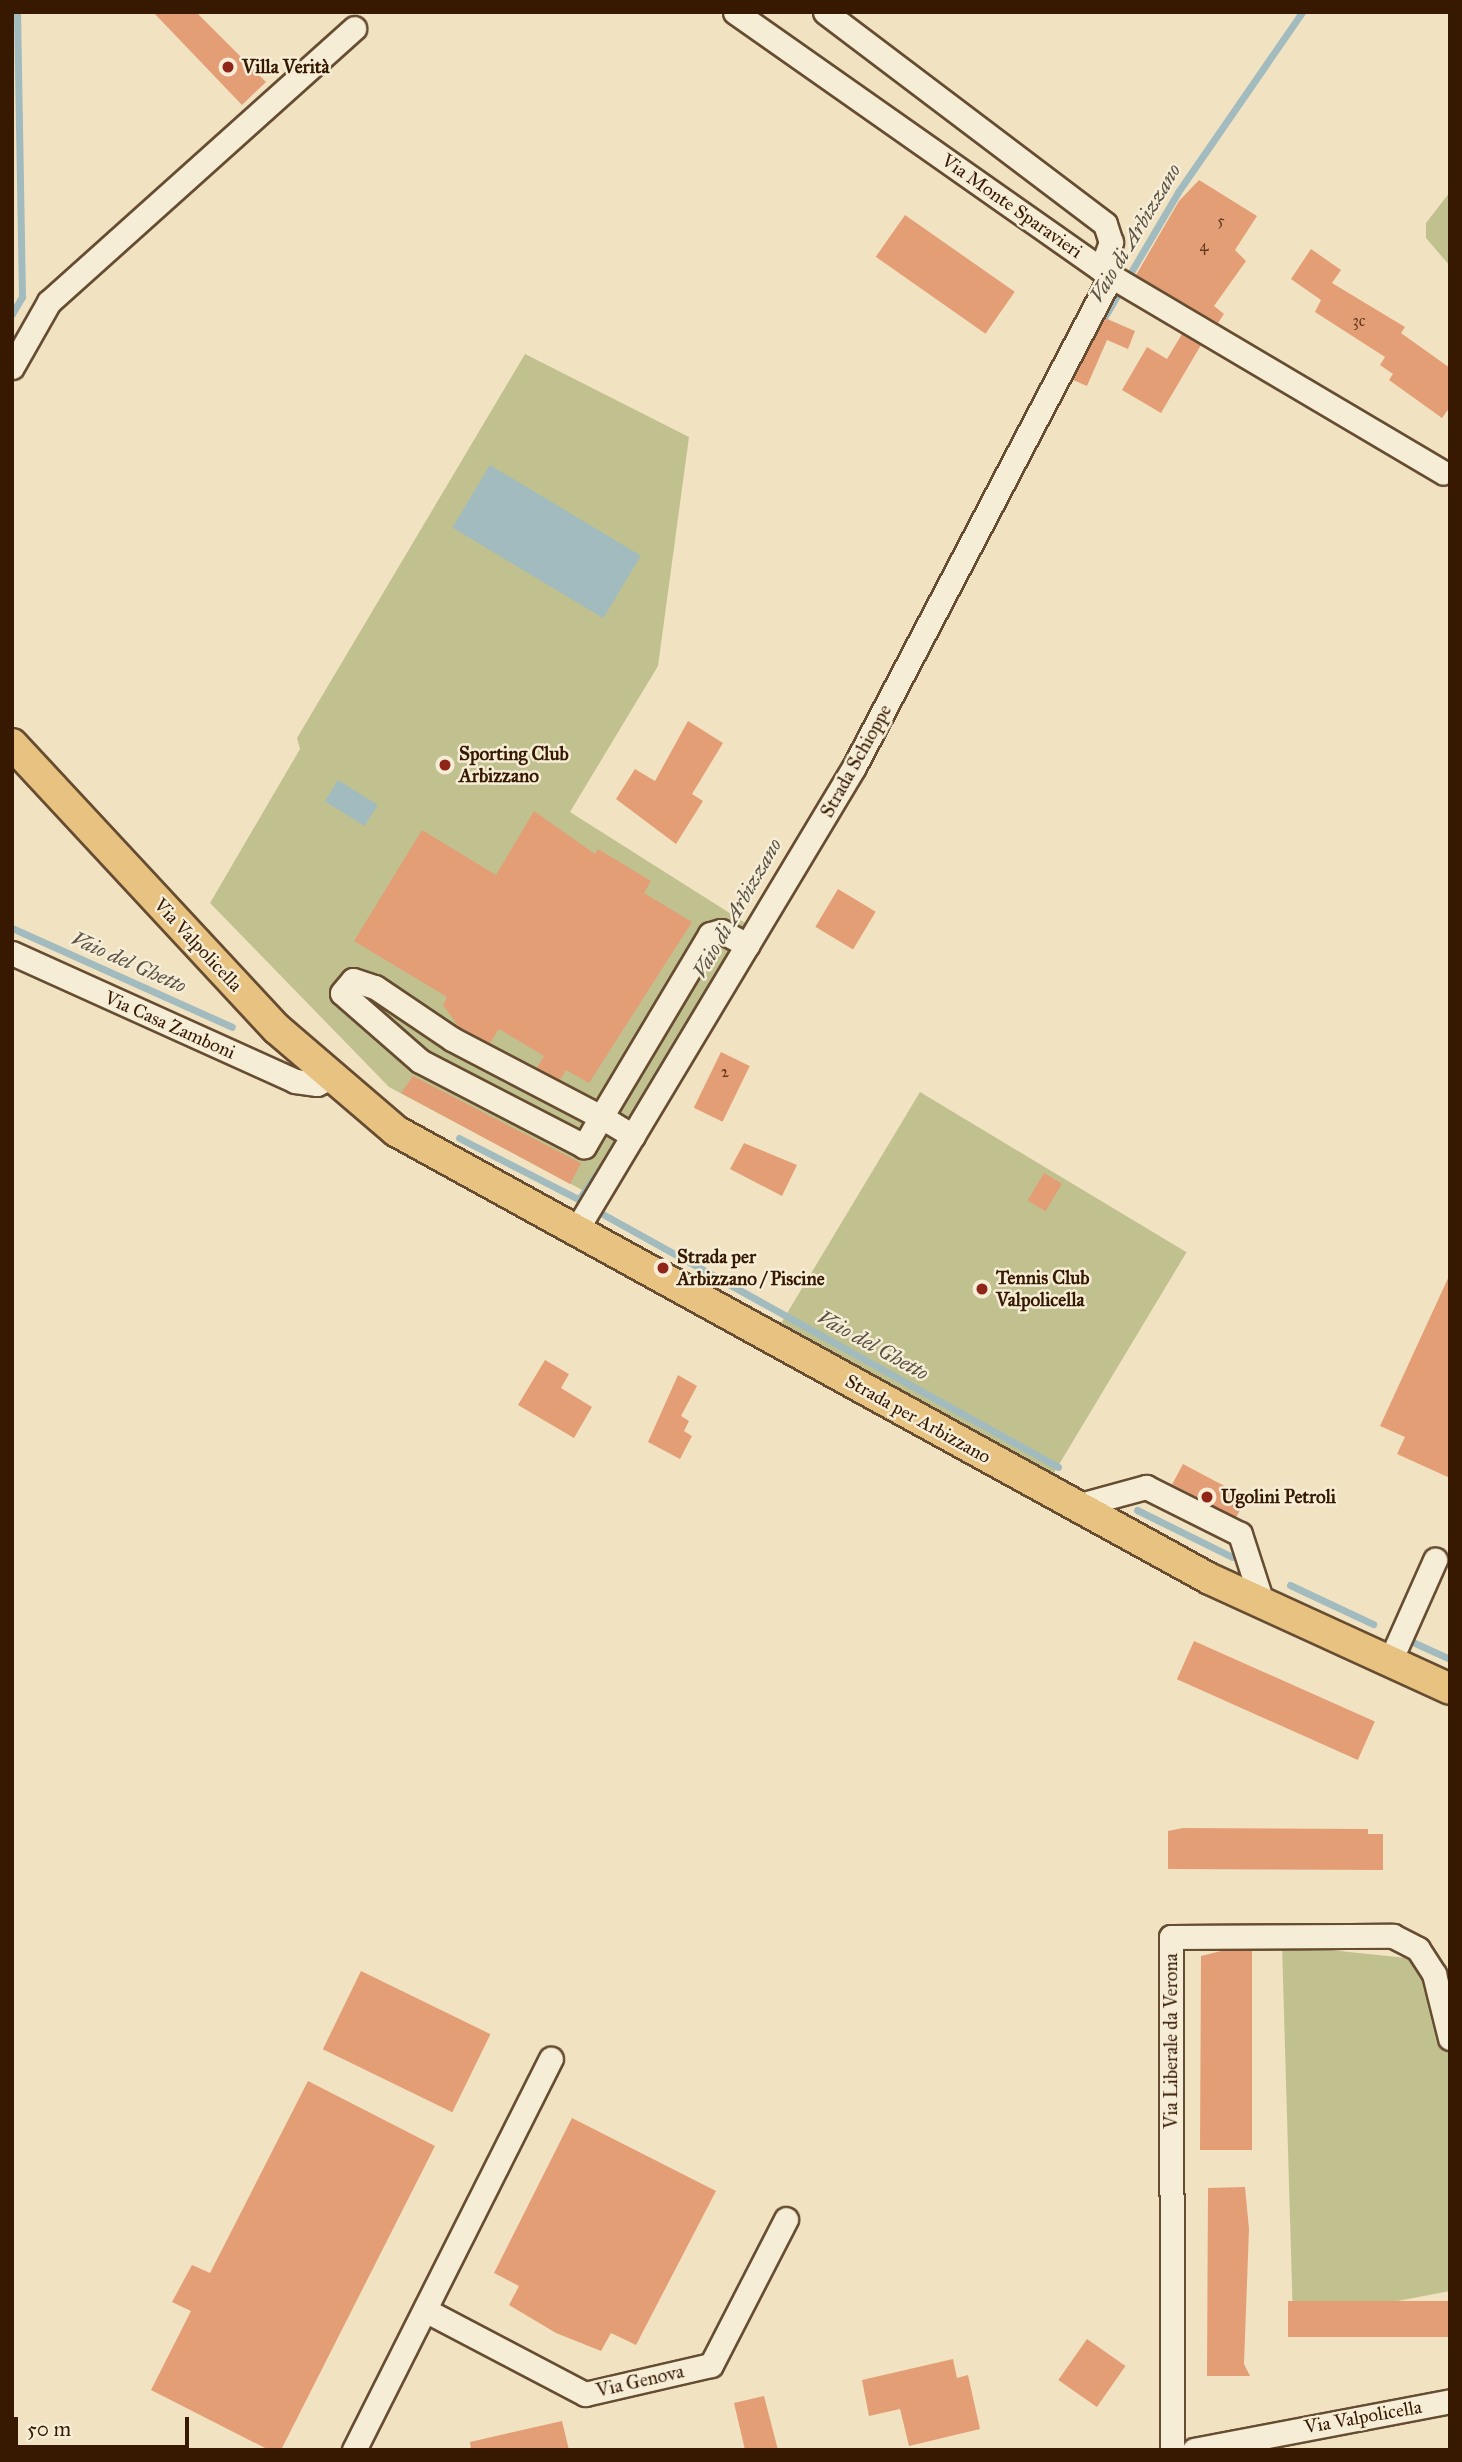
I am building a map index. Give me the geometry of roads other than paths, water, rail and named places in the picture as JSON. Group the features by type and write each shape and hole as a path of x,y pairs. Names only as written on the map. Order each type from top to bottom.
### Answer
{"main road":[{"name":"Via Valpolicella","path":"12,744 329,1078 396,1131"},
{"name":"Strada per Arbizzano","path":"396,1131 1076,1506 1262,1602 1450,1689"}],"street":[{"name":"Via Monte Sparavieri","path":"735,12 1106,272 1443,472"},
{"name":"Strada Schioppe","path":"575,1232 854,768 1106,272 1111,242 1105,224 825,12"},
{"path":"12,367 50,302 354,28"},
{"path":"632,1136 606,1120 452,1039 375,987 353,980 342,993 420,1061 584,1146 606,1120 710,934 721,931 747,946"},
{"name":"Via Casa Zamboni","path":"12,953 295,1082 317,1084 329,1078"},
{"path":"1076,1506 1146,1487 1240,1534 1262,1602"},
{"path":"1390,1661 1435,1560"},
{"name":"Via Liberale da Verona","path":"1172,2450 1171,1937 1393,1936 1418,1949 1434,1974 1450,2038"},
{"path":"354,2450 551,2059"},
{"name":"Via Genova","path":"425,2310 585,2394 711,2365 786,2219"},
{"name":"Via Valpolicella","path":"1194,2450 1280,2441 1450,2400"}],"water":[{"path":"490,465 641,556 603,618 452,528"},
{"path":"338,780 378,805 365,826 325,801"}],"waterway":[{"path":"12,314 22,297 17,12"},
{"name":"Vaio di Arbizzano","path":"1078,362 1178,192 1302,12"},
{"name":"Vaio del Ghetto","path":"12,928 232,1027"},
{"name":"Vaio del Ghetto","path":"459,1138 582,1201"},
{"name":"Vaio di Arbizzano","path":"579,1199 605,1162"},
{"name":"Vaio del Ghetto","path":"599,1212 1058,1467"},
{"name":"Vaio del Ghetto","path":"1137,1510 1232,1557"},
{"name":"Vaio del Ghetto","path":"1290,1585 1373,1624"},
{"name":"Vaio del Ghetto","path":"1406,1639 1450,1659"}],"place":[{"name":"Villa Verità","path":"228,67"},
{"name":"Sporting Club Arbizzano","path":"445,765"},
{"name":"Strada per Arbizzano / Piscine","path":"663,1268"},
{"name":"Tennis Club Valpolicella","path":"982,1289"},
{"name":"Ugolini Petroli","path":"1207,1497"}]}
